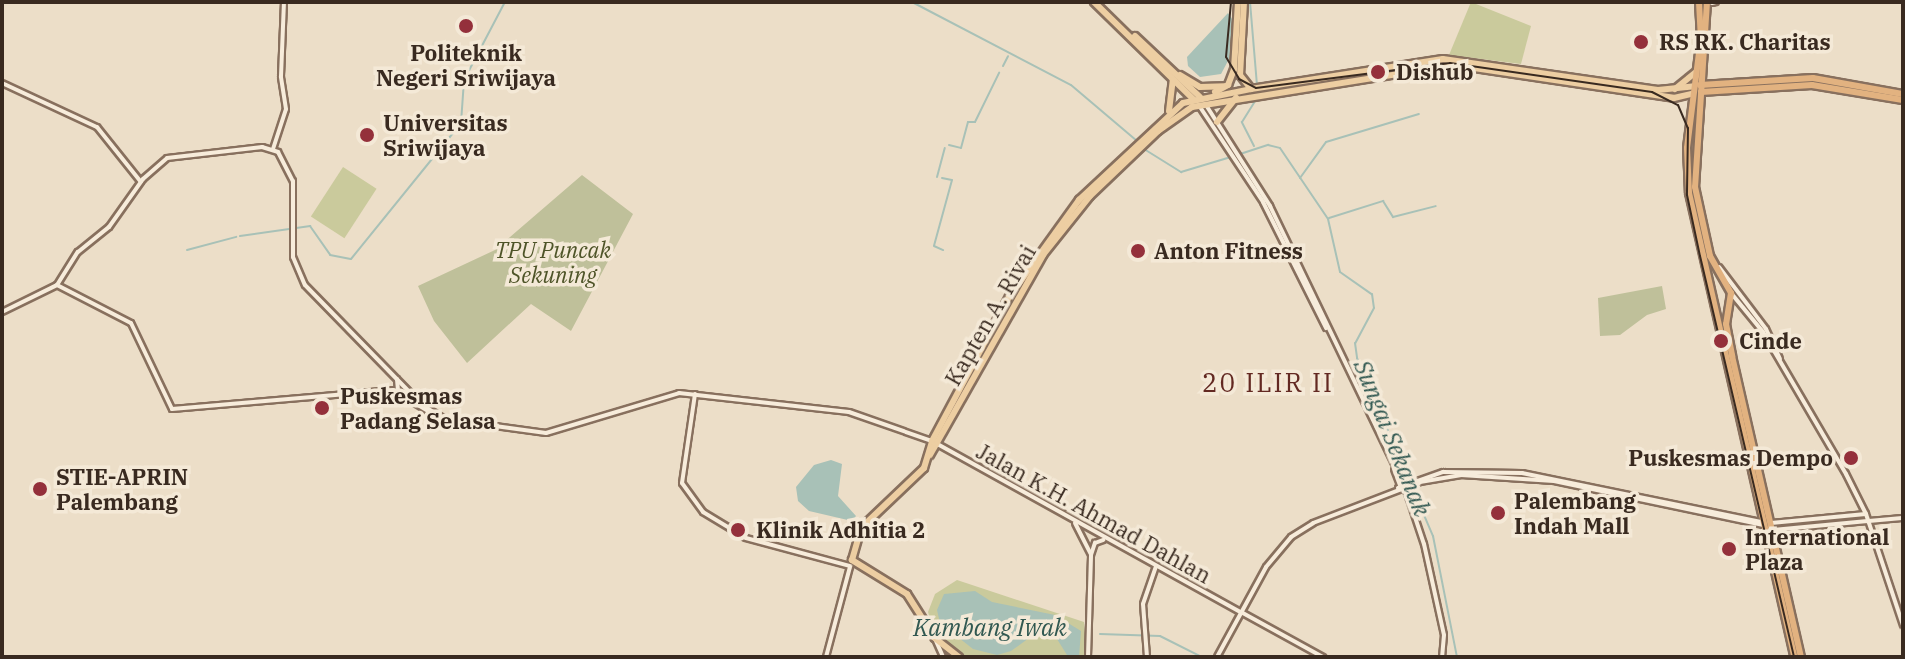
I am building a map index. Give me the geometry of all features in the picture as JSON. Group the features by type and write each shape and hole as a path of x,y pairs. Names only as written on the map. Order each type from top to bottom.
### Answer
{"highway":[{"path":"1699,2 1694,172 1710,256 1731,293 1726,324 1775,527 1801,657"},
{"path":"1711,2 1705,77 1712,83"},
{"path":"1711,2 1697,89 1688,185 1794,657"},
{"path":"1697,89 1712,83 1813,78 1903,94"},
{"path":"1697,89 1812,85 1903,100"},
{"path":"1711,293 1725,284"}],"main road":[{"path":"273,149 286,109 281,76 284,2"},
{"path":"1097,2 1202,100 1272,217 1367,408 1403,488 1424,544 1444,635 1442,657"},
{"path":"1202,100 1228,85 1234,69 1241,2"},
{"path":"1241,2 1246,31 1241,80 1255,91"},
{"path":"1240,14 1246,31"},
{"path":"1234,69 1242,62"},
{"name":"Kapten A. Rivai","path":"1255,91 1442,62"},
{"path":"1454,62 1674,98 1697,89"},
{"path":"1454,62 1668,91 1697,89"},
{"name":"Kapten A. Rivai","path":"1144,140 1167,115 1202,100 1236,98 1255,91 1310,81 1454,62"},
{"path":"1668,91 1696,72"},
{"path":"1172,74 1197,87 1228,85"},
{"path":"1167,115 1174,94 1172,74"},
{"path":"2,83 97,127 141,182"},
{"path":"1202,100 1255,91"},
{"path":"1215,123 1236,98"},
{"name":"Kapten A. Rivai","path":"935,443 1037,263 1090,196 1135,148 1202,100"},
{"path":"2,312 57,285 78,252 109,227 158,164 180,154 248,146 273,149"},
{"path":"273,149 293,181 296,271 305,285 406,387 444,419"},
{"path":"1710,256 1766,329 1780,361"},
{"path":"57,285 131,323 172,409 398,391 444,419"},
{"path":"1731,293 1763,332 1866,514 1903,625"},
{"path":"397,377 398,391"},
{"name":"Jalan K.H. Ahmad Dahlan","path":"444,419 546,433 672,393 849,412 935,443 1075,523 1323,657"},
{"path":"695,394 682,483 703,512 746,538 851,563 907,594 935,638 943,657 951,657"},
{"path":"826,657 861,528 877,510 913,484 935,443"},
{"path":"1217,657 1272,559 1297,532 1417,481 1461,475 1524,478 1633,495 1763,524"},
{"path":"1775,527 1780,522 1866,514 1877,518"},
{"path":"1775,527 1903,518"},
{"path":"1075,523 1091,555"},
{"path":"1088,657 1091,555 1095,543 1106,540"},
{"path":"1147,657 1145,593 1156,567"},
{"path":"935,638 959,657"}],"green space":[{"path":"1471,2 1531,26 1521,64 1449,55"},
{"path":"343,167 377,189 344,238 311,216"},
{"name":"TPU Puncak Sekuning","path":"582,175 633,214 571,331 531,304 467,363 434,321 418,286 495,250"},
{"path":"1662,286 1666,309 1647,315 1620,335 1600,336 1598,298"},
{"name":"Kambang Iwak","path":"957,580 1084,622 1087,657 966,657 951,650 932,626 928,612 935,594"}],"water":[{"path":"1228,13 1235,23 1229,59 1221,74 1200,77 1188,66 1187,57"},
{"path":"831,460 842,464 838,496 856,516 852,521 809,511 798,501 796,487 814,465"},
{"name":"Kambang Iwak","path":"975,591 992,602 1055,615 1081,631 1079,657 1067,655 1057,639 1040,630 1011,651 997,655 973,649 940,623 937,610 944,594"}],"waterway":[{"path":"240,236 310,226 330,255 351,259 461,123 464,80 505,2"},
{"name":"Sungai Sekanak","path":"912,2 1071,85 1137,141"},
{"path":"1250,2 1257,86"},
{"path":"1003,66 1008,56"},
{"path":"949,145 961,148 968,122 975,122 999,73"},
{"path":"1254,146 1242,122 1256,100"},
{"path":"1300,178 1326,142 1419,114"},
{"name":"Sungai Sekanak","path":"1237,155 1268,145 1280,148 1328,219 1340,272 1372,294 1374,308 1355,343 1357,358 1433,536 1457,657"},
{"path":"937,177 945,148"},
{"name":"Sungai Sekanak","path":"1144,149 1181,172 1231,157"},
{"path":"942,178 952,180 934,246 943,250"},
{"path":"1329,218 1383,201 1393,217 1436,206"},
{"path":"187,250 236,237"},
{"path":"1100,634 1160,636 1202,657"}],"tram line":[{"path":"1231,2 1226,57 1239,79 1256,88 1450,63 1652,92 1678,105 1688,128 1687,195 1794,657"}],"place":[{"name":"Politeknik Negeri Sriwijaya","path":"466,26"},
{"name":"RS RK. Charitas","path":"1641,42"},
{"name":"Dishub","path":"1378,72"},
{"name":"Universitas Sriwijaya","path":"367,135"},
{"name":"Anton Fitness","path":"1138,251"},
{"name":"Cinde","path":"1721,341"},
{"name":"Puskesmas Padang Selasa","path":"322,408"},
{"name":"Puskesmas Dempo","path":"1851,458"},
{"name":"STIE-APRIN Palembang","path":"40,489"},
{"name":"Palembang Indah Mall","path":"1498,513"},
{"name":"Klinik Adhitia 2","path":"738,530"},
{"name":"International Plaza","path":"1729,549"}],"district":[{"name":"20 ILIR II","path":"1268,383"}]}
